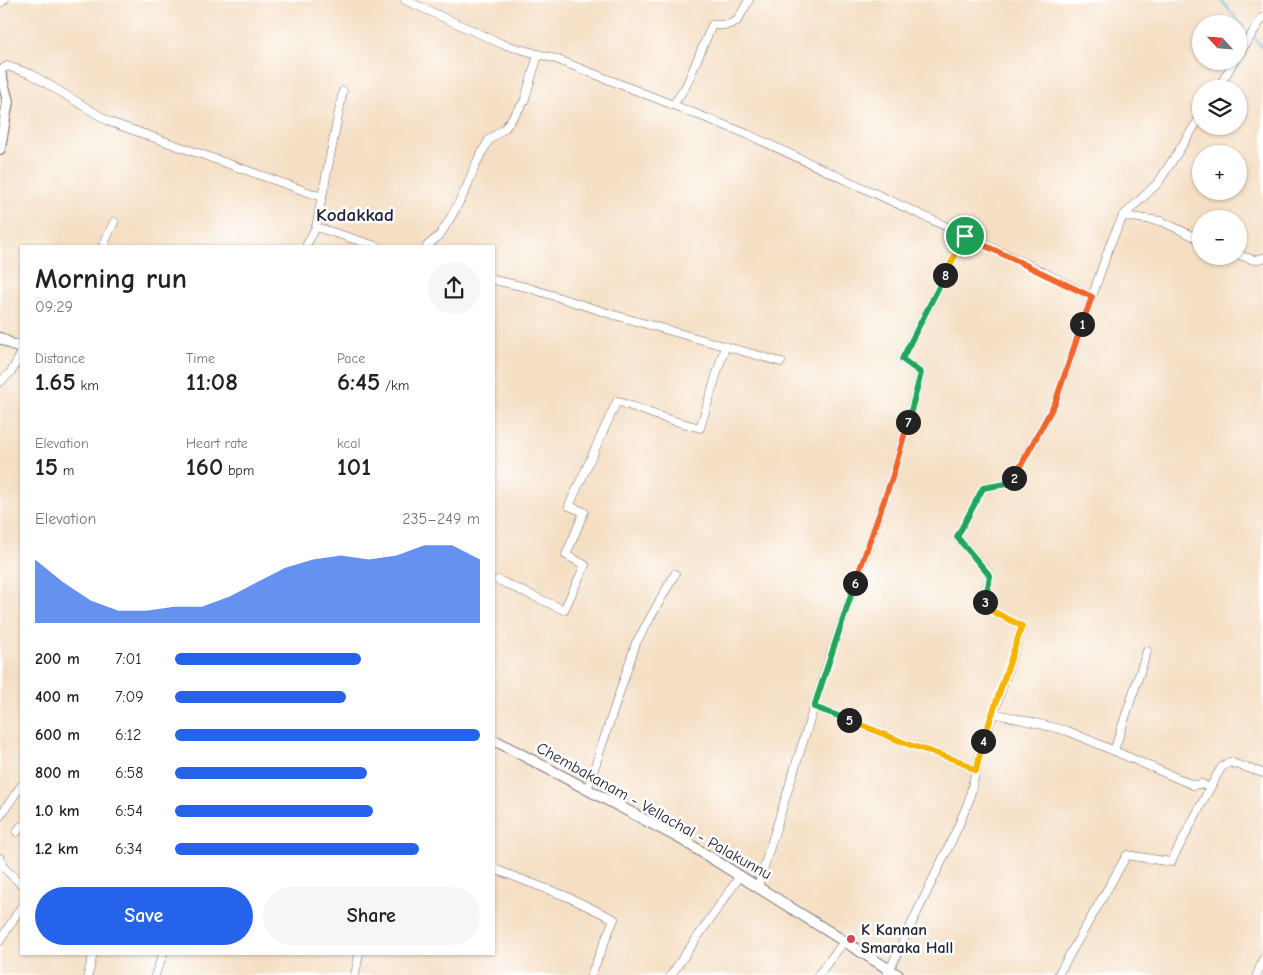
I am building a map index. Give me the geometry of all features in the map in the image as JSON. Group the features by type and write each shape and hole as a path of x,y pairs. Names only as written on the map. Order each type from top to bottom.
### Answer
{"main road":[{"path":"0,71 8,101 0,149"},
{"path":"0,338 20,348"},
{"name":"Chembakanam - Vellachal - Palakunnu","path":"495,741 681,839 758,886 887,972 898,975"}],"street":[{"path":"0,3 4,0"},
{"path":"405,0 502,44 538,55 556,58 747,134 1092,297"},
{"path":"673,105 686,86 712,25 727,25 737,21 749,0"},
{"path":"1248,40 1263,17"},
{"path":"428,245 440,235 451,217 489,140 497,132 505,128 524,102 538,55"},
{"path":"0,71 7,66 31,74 110,122 322,197"},
{"path":"307,245 316,227 343,91"},
{"path":"887,972 905,940 969,800 982,744 1022,626 984,607 990,576 957,537 983,488 1012,483 1055,403 1111,242 1123,216 1158,183 1192,130"},
{"path":"1123,216 1161,221 1192,236"},
{"path":"103,245 114,222"},
{"path":"316,227 373,245"},
{"path":"758,886 814,707 893,475 921,373 902,359 965,236"},
{"path":"1247,257 1254,260 1263,258"},
{"path":"495,280 526,286 614,315 781,362"},
{"path":"496,579 564,610 585,565 566,556 584,512 569,506 618,401 664,418 700,428 725,347"},
{"path":"0,382 11,372 20,356"},
{"path":"587,790 636,643 675,574"},
{"path":"1114,751 1147,651"},
{"path":"814,707 910,745 962,762 976,771"},
{"path":"994,713 1068,731 1194,785 1202,784 1210,788"},
{"path":"1058,975 1127,855 1171,862 1221,768 1229,762 1263,773"},
{"path":"0,816 20,787"},
{"path":"0,858 3,867 20,883"},
{"path":"495,869 568,897 614,919 591,975"},
{"path":"671,975 740,876"},
{"path":"0,941 20,909"},
{"path":"818,975 844,942"},
{"path":"88,975 93,955"},
{"path":"155,975 163,955"},
{"path":"355,975 359,955"},
{"path":"1257,975 1263,959"}],"waterway":[{"path":"1221,0 1233,15"},
{"path":"1254,38 1263,48"}],"place":[{"name":"K Kannan Smaraka Hall","path":"851,939"}],"district":[{"name":"Kodakkad","path":"355,215"}],"route":[{"path":"965,236 1027,264 1092,297 1055,403 1012,483 983,488 957,537 990,576 984,607 1022,626 982,744 976,771 962,762 910,745 814,707 893,475 921,373 902,359 965,236"}]}
